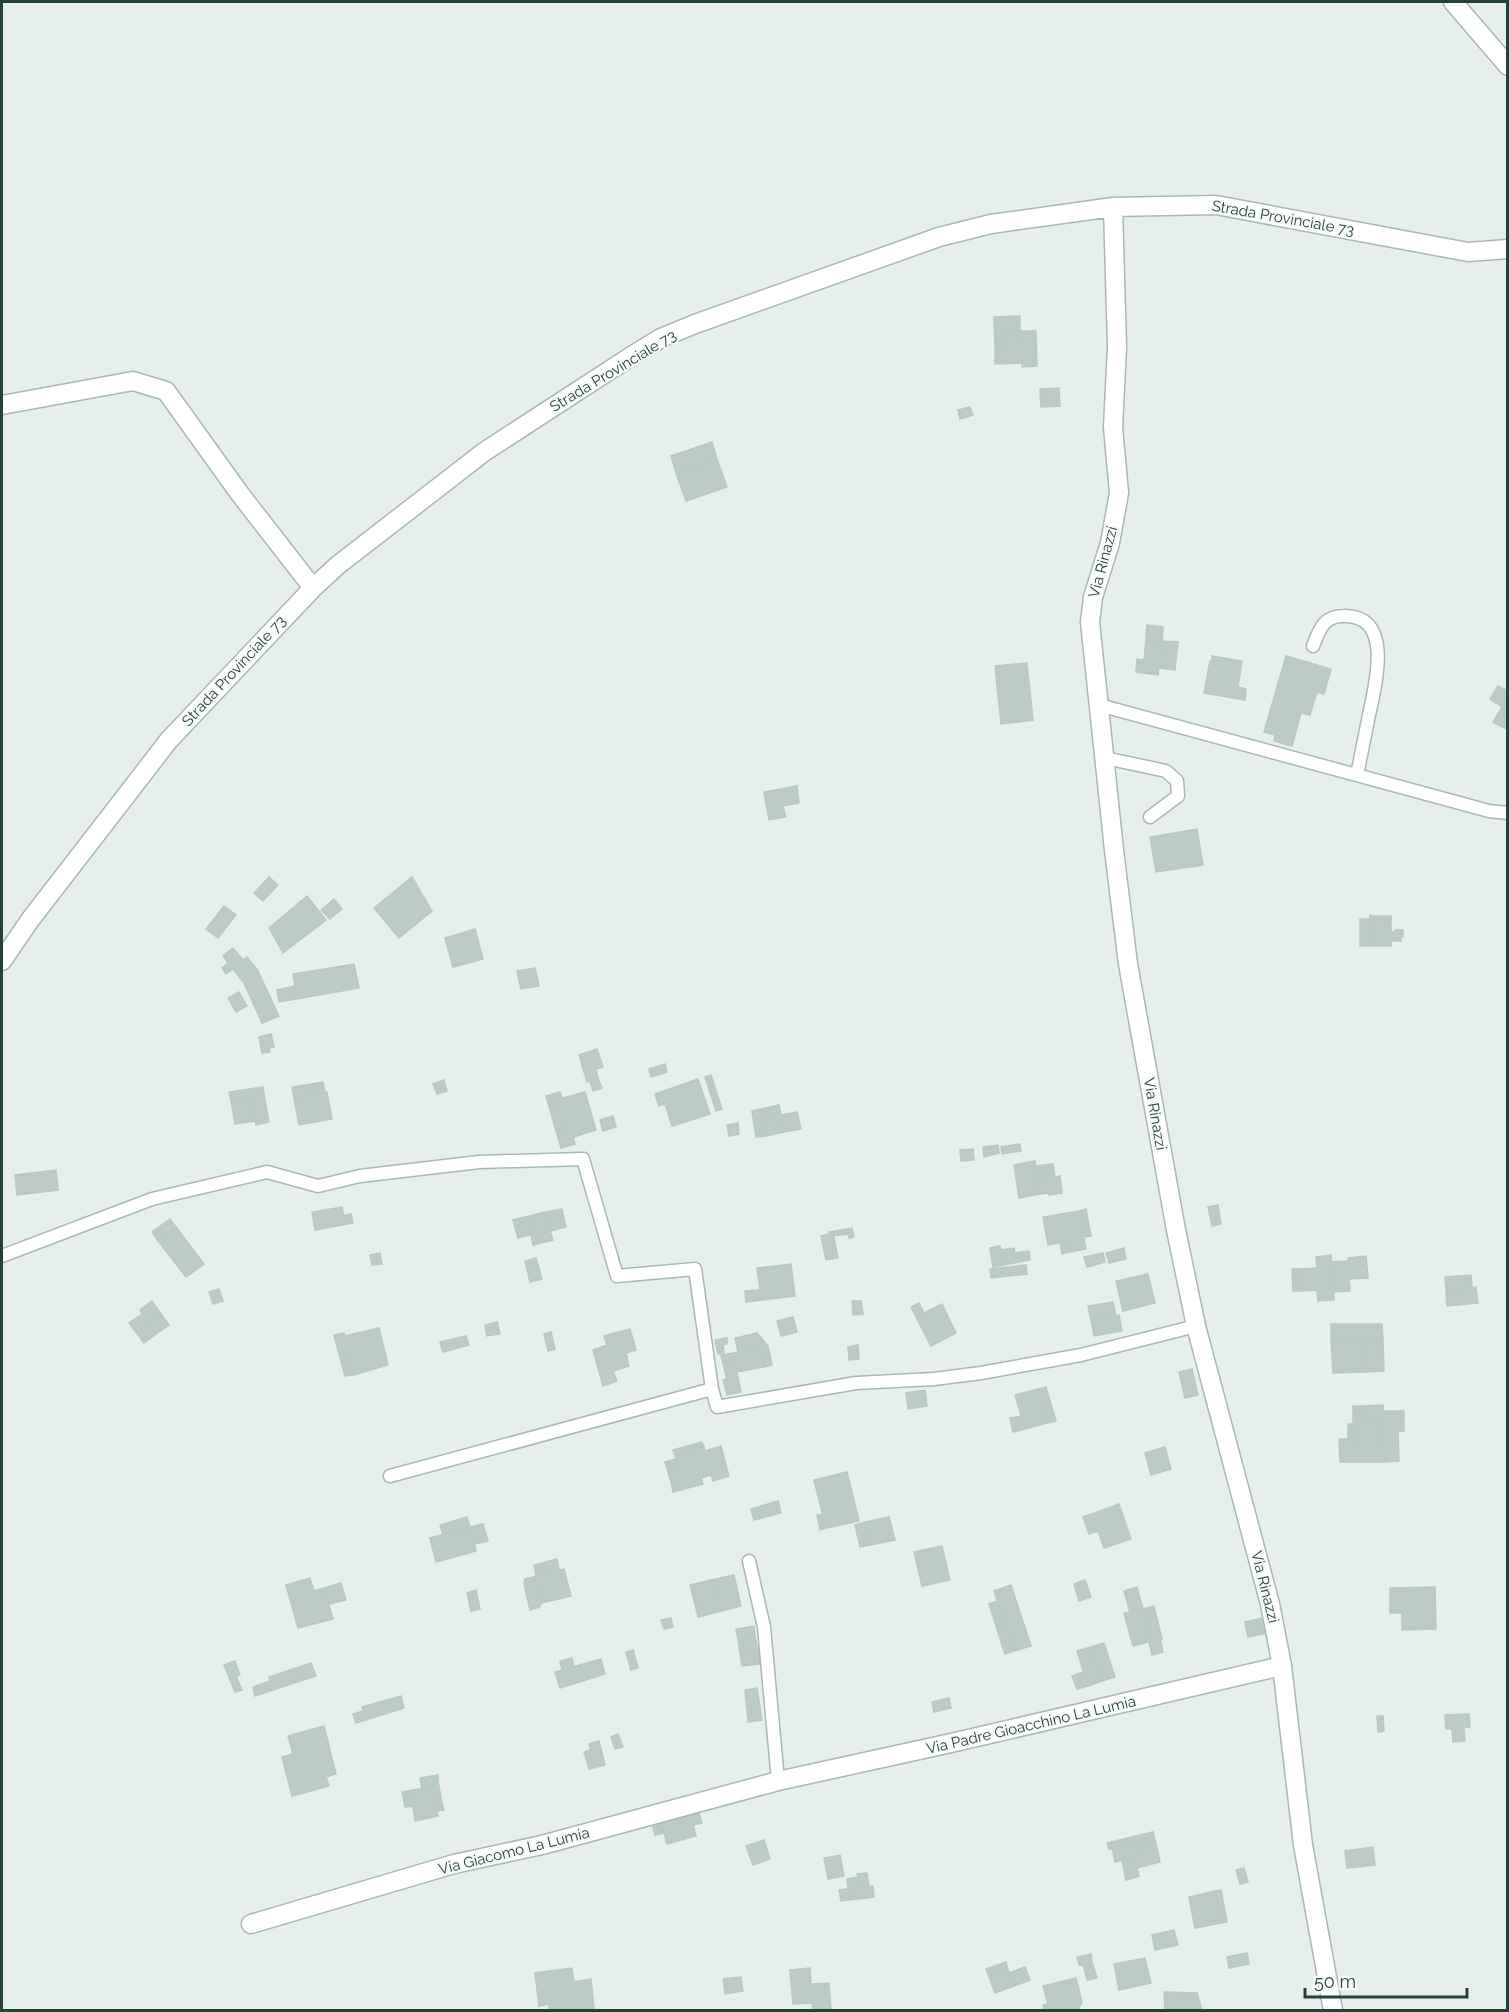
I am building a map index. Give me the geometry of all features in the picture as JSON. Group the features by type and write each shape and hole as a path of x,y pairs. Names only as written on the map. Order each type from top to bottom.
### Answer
{"street":[{"path":"1453,2 1508,66"},
{"name":"Strada Provinciale 73","path":"2,961 30,920 169,740 313,588 338,565 484,452 661,338 939,237 991,224 1113,207 1216,205 1468,252 1508,249"},
{"name":"Via Rinazzi","path":"1113,207 1117,347 1113,428 1119,493 1110,543 1093,597 1090,622 1128,964 1176,1230 1196,1326 1270,1604 1282,1666 1303,1845 1334,2010"},
{"path":"2,405 133,381 166,391 240,494 313,588"},
{"name":"Via Padre Gioacchino La Lumia","path":"778,1781 1282,1666"},
{"name":"Via Giacomo La Lumia","path":"251,1924 454,1864 542,1845 778,1781"}],"lane":[{"path":"1313,646 1322,625 1338,616 1353,615 1369,625 1377,642 1379,667 1357,775"},
{"path":"1099,705 1489,811 1508,813"},
{"path":"1105,758 1166,771 1177,781 1178,796 1150,817"},
{"path":"2,1256 152,1199 267,1172 318,1186 360,1176 479,1162 583,1159 617,1276 695,1269 712,1389 717,1407 856,1383 934,1379 981,1373 1081,1355 1196,1326"},
{"path":"390,1476 712,1389"},
{"path":"749,1561 764,1627 778,1781"}],"building":[{"path":"1020,316 1020,331 1004,332 1004,344 995,345 994,317"},
{"path":"1019,331 1018,344 1004,344 1004,332"},
{"path":"1019,331 1036,331 1037,366 1022,367 1022,363 995,364 995,345 1018,344"},
{"path":"1059,388 1060,406 1041,407 1040,389"},
{"path":"970,407 973,415 960,419 958,410"},
{"path":"712,442 717,459 676,473 671,456"},
{"path":"717,459 727,487 686,501 676,473"},
{"path":"1147,625 1163,627 1162,641 1146,640"},
{"path":"1146,640 1162,641 1158,675 1136,672 1137,659 1144,660"},
{"path":"1162,641 1178,642 1175,670 1159,668"},
{"path":"1212,656 1242,661 1238,687 1246,689 1245,700 1204,693"},
{"path":"1286,656 1331,669 1324,694 1317,692 1310,715 1301,713 1292,746 1274,741 1275,735 1264,732"},
{"path":"1027,663 1033,720 1001,724 995,666"},
{"path":"1498,686 1508,691 1508,730 1493,722 1502,707 1490,699"},
{"path":"797,786 799,803 783,806 786,817 769,820 764,792"},
{"path":"1197,829 1203,865 1156,872 1150,837"},
{"path":"269,877 278,885 263,901 254,893"},
{"path":"412,877 432,911 399,938 374,908"},
{"path":"307,896 326,920 283,953 269,928"},
{"path":"334,899 342,909 330,919 321,910"},
{"path":"224,906 236,915 218,938 206,929"},
{"path":"1370,915 1375,916 1375,946 1360,946 1360,919 1370,919"},
{"path":"1375,916 1391,916 1391,946 1375,946"},
{"path":"475,929 483,959 453,967 445,938"},
{"path":"1403,930 1401,941 1391,941 1391,932"},
{"path":"233,948 243,960 247,957 258,971 279,1016 262,1023 244,983 233,969 226,974 222,968 228,963 223,956"},
{"path":"354,964 359,988 297,999 293,974"},
{"path":"535,968 539,986 521,989 517,971"},
{"path":"295,986 297,999 279,1002 277,990"},
{"path":"239,992 247,1006 236,1012 228,998"},
{"path":"271,1034 274,1047 269,1048 270,1052 262,1053 259,1037"},
{"path":"597,1049 603,1067 596,1069 598,1078 587,1082 579,1055"},
{"path":"665,1064 667,1072 651,1077 649,1069"},
{"path":"711,1075 722,1109 716,1111 705,1077"},
{"path":"598,1078 602,1088 593,1091 590,1081"},
{"path":"698,1079 710,1114 672,1126 665,1104 659,1106 655,1094"},
{"path":"444,1080 447,1091 437,1094 433,1084"},
{"path":"323,1082 325,1092 294,1098 292,1087"},
{"path":"263,1087 264,1095 231,1100 229,1092"},
{"path":"327,1092 332,1119 299,1125 294,1098"},
{"path":"560,1092 562,1098 556,1100 567,1139 573,1137 575,1144 561,1148 546,1096"},
{"path":"585,1092 596,1130 567,1139 556,1100"},
{"path":"264,1095 269,1122 256,1125 251,1097"},
{"path":"251,1097 255,1121 235,1124 231,1100"},
{"path":"779,1105 781,1115 763,1119 766,1136 756,1137 752,1111"},
{"path":"797,1112 801,1129 784,1132 781,1115"},
{"path":"781,1115 784,1132 766,1136 763,1119"},
{"path":"613,1116 616,1127 603,1131 600,1120"},
{"path":"738,1123 739,1134 729,1136 727,1125"},
{"path":"1020,1144 1021,1151 1002,1154 1001,1147"},
{"path":"998,1145 999,1153 984,1157 983,1147"},
{"path":"973,1149 974,1160 961,1161 960,1150"},
{"path":"1035,1161 1040,1194 1019,1198 1014,1165"},
{"path":"1053,1164 1055,1177 1060,1176 1062,1193 1049,1195 1044,1165"},
{"path":"1044,1165 1049,1193 1040,1194 1036,1166"},
{"path":"56,1170 58,1190 17,1195 15,1175"},
{"path":"1218,1205 1221,1224 1212,1226 1208,1207"},
{"path":"342,1207 344,1216 351,1214 353,1223 315,1230 312,1212"},
{"path":"562,1209 566,1227 550,1231 545,1212"},
{"path":"1086,1209 1091,1236 1084,1237 1079,1211"},
{"path":"1079,1211 1086,1249 1070,1252 1068,1241 1048,1245 1043,1217"},
{"path":"545,1212 550,1231 534,1234 529,1216"},
{"path":"529,1216 534,1234 518,1238 513,1220"},
{"path":"170,1219 176,1227 158,1241 152,1232"},
{"path":"176,1227 204,1264 186,1277 158,1241"},
{"path":"852,1228 854,1237 849,1238 848,1234 834,1236 829,1232"},
{"path":"550,1231 553,1240 533,1245 531,1235"},
{"path":"833,1233 838,1258 826,1260 821,1236"},
{"path":"1068,1241 1070,1252 1062,1254 1060,1243"},
{"path":"1000,1246 1003,1265 993,1267 990,1248"},
{"path":"1014,1248 1015,1253 1029,1251 1030,1260 1003,1265 1001,1250"},
{"path":"1124,1248 1126,1259 1109,1263 1106,1253"},
{"path":"380,1253 382,1264 372,1265 370,1255"},
{"path":"1103,1253 1105,1262 1087,1267 1084,1257"},
{"path":"1331,1255 1334,1300 1318,1301 1317,1290 1302,1291 1301,1269 1317,1268 1316,1257"},
{"path":"1366,1256 1368,1278 1349,1279 1350,1291 1334,1292 1332,1262"},
{"path":"536,1258 542,1279 530,1282 525,1261"},
{"path":"791,1264 795,1296 746,1302 745,1291 760,1290 757,1268"},
{"path":"1026,1265 1027,1274 991,1278 990,1269"},
{"path":"1292,1269 1301,1269 1302,1291 1293,1291"},
{"path":"1148,1274 1155,1303 1123,1311 1116,1281"},
{"path":"1471,1275 1472,1287 1446,1290 1445,1277"},
{"path":"1476,1287 1478,1303 1447,1306 1446,1290"},
{"path":"219,1289 223,1301 213,1304 209,1292"},
{"path":"152,1301 161,1314 148,1323 156,1334 144,1343 129,1323 142,1314 140,1310"},
{"path":"852,1301 861,1301 863,1314 853,1315"},
{"path":"1113,1302 1116,1316 1091,1320 1088,1306"},
{"path":"919,1303 924,1313 916,1317 911,1307"},
{"path":"942,1304 956,1333 931,1346 916,1317"},
{"path":"161,1314 169,1325 156,1334 148,1323"},
{"path":"1119,1315 1122,1331 1094,1336 1091,1320"},
{"path":"793,1317 797,1332 781,1336 777,1321"},
{"path":"497,1322 500,1334 487,1336 485,1325"},
{"path":"1331,1324 1382,1324 1383,1339 1331,1340"},
{"path":"379,1328 388,1365 353,1375 348,1356 340,1358 334,1335 344,1333 345,1336"},
{"path":"630,1329 636,1350 626,1353 629,1366 613,1371 617,1381 603,1386 593,1350 607,1345 604,1336"},
{"path":"551,1332 555,1349 548,1351 544,1334"},
{"path":"757,1333 768,1346 772,1365 764,1367 760,1347 738,1352 735,1338"},
{"path":"466,1336 469,1345 443,1352 440,1342"},
{"path":"727,1338 727,1344 723,1345 724,1353 718,1354 715,1340"},
{"path":"1365,1339 1383,1339 1384,1371 1366,1372"},
{"path":"1365,1339 1366,1372 1333,1373 1331,1340"},
{"path":"858,1345 859,1359 849,1360 848,1347"},
{"path":"760,1347 764,1367 737,1372 733,1353"},
{"path":"733,1353 741,1392 727,1395 723,1380 727,1379 721,1355"},
{"path":"348,1356 353,1375 345,1376 340,1358"},
{"path":"1192,1369 1198,1395 1185,1398 1179,1372"},
{"path":"1046,1387 1056,1421 1047,1423 1038,1389"},
{"path":"1038,1389 1047,1423 1025,1429 1015,1395"},
{"path":"925,1390 927,1406 908,1409 906,1393"},
{"path":"1383,1405 1383,1418 1365,1418 1365,1406"},
{"path":"1353,1406 1365,1406 1365,1418 1359,1424 1353,1425"},
{"path":"1383,1411 1404,1411 1404,1431 1398,1431 1399,1461 1384,1462"},
{"path":"1021,1416 1025,1429 1013,1432 1010,1418"},
{"path":"1365,1418 1383,1418 1384,1462 1360,1462 1359,1424"},
{"path":"1348,1424 1359,1424 1359,1439 1348,1439"},
{"path":"1339,1439 1359,1439 1360,1462 1340,1462"},
{"path":"702,1442 704,1447 675,1455 673,1450"},
{"path":"721,1446 729,1476 713,1481 711,1475 701,1478 703,1484 673,1492 671,1482 681,1479 675,1455 704,1447 705,1451"},
{"path":"1165,1447 1171,1469 1151,1475 1145,1453"},
{"path":"676,1459 681,1479 671,1482 665,1462"},
{"path":"847,1472 859,1521 826,1528 814,1480"},
{"path":"778,1501 781,1513 754,1520 751,1509"},
{"path":"1119,1504 1131,1539 1104,1548 1092,1514"},
{"path":"823,1514 826,1528 820,1530 817,1515"},
{"path":"1092,1514 1098,1531 1089,1534 1083,1517"},
{"path":"467,1517 470,1527 443,1535 440,1525"},
{"path":"889,1517 895,1540 870,1545 865,1522"},
{"path":"865,1522 870,1545 860,1547 855,1525"},
{"path":"483,1524 488,1541 475,1544 470,1527"},
{"path":"470,1527 476,1551 436,1562 430,1538"},
{"path":"942,1546 950,1580 922,1586 914,1552"},
{"path":"557,1559 559,1570 536,1576 534,1565"},
{"path":"564,1569 571,1596 541,1603 534,1577"},
{"path":"734,1575 741,1606 698,1617 695,1604 715,1599 711,1580"},
{"path":"534,1577 541,1603 540,1607 530,1610 524,1583 525,1579"},
{"path":"310,1578 314,1591 324,1588 333,1619 298,1628 286,1585"},
{"path":"711,1580 715,1599 695,1604 690,1585"},
{"path":"1085,1580 1091,1597 1079,1601 1074,1584"},
{"path":"341,1583 346,1600 329,1604 324,1588"},
{"path":"1011,1585 1031,1646 1014,1651 994,1591"},
{"path":"1137,1587 1143,1609 1130,1612 1124,1591"},
{"path":"1435,1587 1436,1629 1402,1630 1402,1613 1390,1613 1390,1588"},
{"path":"476,1590 480,1609 471,1611 467,1593"},
{"path":"998,1601 1014,1651 1005,1654 989,1604"},
{"path":"1154,1606 1162,1639 1152,1641 1143,1609"},
{"path":"1143,1609 1152,1641 1133,1646 1124,1613"},
{"path":"671,1618 673,1627 664,1629 661,1620"},
{"path":"1263,1618 1267,1633 1248,1637 1245,1622"},
{"path":"754,1626 755,1636 738,1639 736,1629"},
{"path":"755,1636 758,1651 740,1654 738,1639"},
{"path":"1160,1639 1163,1652 1152,1655 1149,1642"},
{"path":"1104,1643 1115,1677 1102,1681 1091,1647"},
{"path":"1091,1647 1102,1681 1088,1686 1077,1651"},
{"path":"633,1650 638,1668 631,1670 626,1652"},
{"path":"758,1651 760,1664 742,1666 740,1654"},
{"path":"572,1658 574,1666 562,1670 560,1661"},
{"path":"601,1659 605,1674 560,1688 555,1672"},
{"path":"235,1661 240,1675 236,1676 242,1690 235,1692 224,1665"},
{"path":"311,1663 316,1676 300,1681 296,1668"},
{"path":"296,1668 300,1681 255,1696 253,1687 270,1681 269,1677"},
{"path":"1083,1672 1088,1686 1077,1689 1072,1676"},
{"path":"757,1688 762,1720 748,1722 745,1690"},
{"path":"401,1696 404,1708 356,1723 353,1714 363,1711 362,1707"},
{"path":"949,1698 951,1708 934,1712 932,1702"},
{"path":"1469,1714 1470,1727 1464,1727 1465,1741 1453,1742 1452,1729 1446,1729 1445,1715"},
{"path":"1377,1716 1383,1716 1384,1731 1378,1732"},
{"path":"324,1726 336,1774 326,1777 329,1786 292,1796 282,1757 293,1754 288,1736"},
{"path":"618,1734 623,1747 615,1749 611,1737"},
{"path":"599,1741 605,1765 589,1769 584,1752 591,1750 589,1744"},
{"path":"438,1775 438,1781 433,1781 434,1787 422,1789 420,1778"},
{"path":"433,1781 438,1781 442,1803 436,1804"},
{"path":"434,1787 436,1804 442,1803 444,1810 437,1811 438,1816 415,1821 413,1806 416,1806 413,1790"},
{"path":"413,1790 416,1806 405,1807 402,1792"},
{"path":"697,1808 702,1823 693,1825 696,1836 667,1844 664,1833 655,1835 651,1821"},
{"path":"1153,1832 1158,1852 1153,1853 1149,1838 1109,1849 1107,1843"},
{"path":"1149,1838 1153,1853 1158,1852 1160,1862 1137,1868 1139,1876 1126,1880 1122,1861 1138,1856 1135,1842"},
{"path":"764,1840 770,1859 753,1865 746,1846"},
{"path":"1135,1842 1138,1856 1115,1862 1112,1848"},
{"path":"1373,1847 1375,1865 1347,1868 1345,1851"},
{"path":"840,1855 844,1876 828,1879 824,1858"},
{"path":"1244,1868 1248,1882 1240,1884 1236,1870"},
{"path":"867,1873 869,1887 848,1889 847,1879 858,1877 857,1874"},
{"path":"873,1886 874,1897 841,1901 839,1890"},
{"path":"1221,1890 1227,1922 1221,1923 1215,1891"},
{"path":"1215,1891 1221,1923 1195,1928 1189,1897"},
{"path":"1174,1930 1178,1945 1155,1950 1152,1935"},
{"path":"1247,1953 1249,1964 1229,1968 1227,1957"},
{"path":"1091,1954 1092,1962 1079,1965 1077,1957"},
{"path":"1145,1958 1151,1983 1119,1990 1114,1964"},
{"path":"1006,1962 1008,1970 989,1977 986,1969"},
{"path":"1092,1962 1097,1978 1087,1980 1083,1964"},
{"path":"1025,1967 1030,1980 1014,1986 1009,1973"},
{"path":"572,1968 574,1982 591,1979 594,2009 549,2010 549,2004 539,2006 535,1973"},
{"path":"810,1968 811,1984 829,1983 831,2010 813,2010 812,2003 793,2004 790,1970"},
{"path":"1008,1970 1014,1986 995,1993 989,1977"},
{"path":"741,1977 743,1991 725,1994 723,1979"},
{"path":"1076,1978 1082,2002 1078,2010 1044,2010 1043,2005 1048,2004 1043,1986"},
{"path":"1164,1992 1197,1993 1202,2010 1165,2010"}]}
